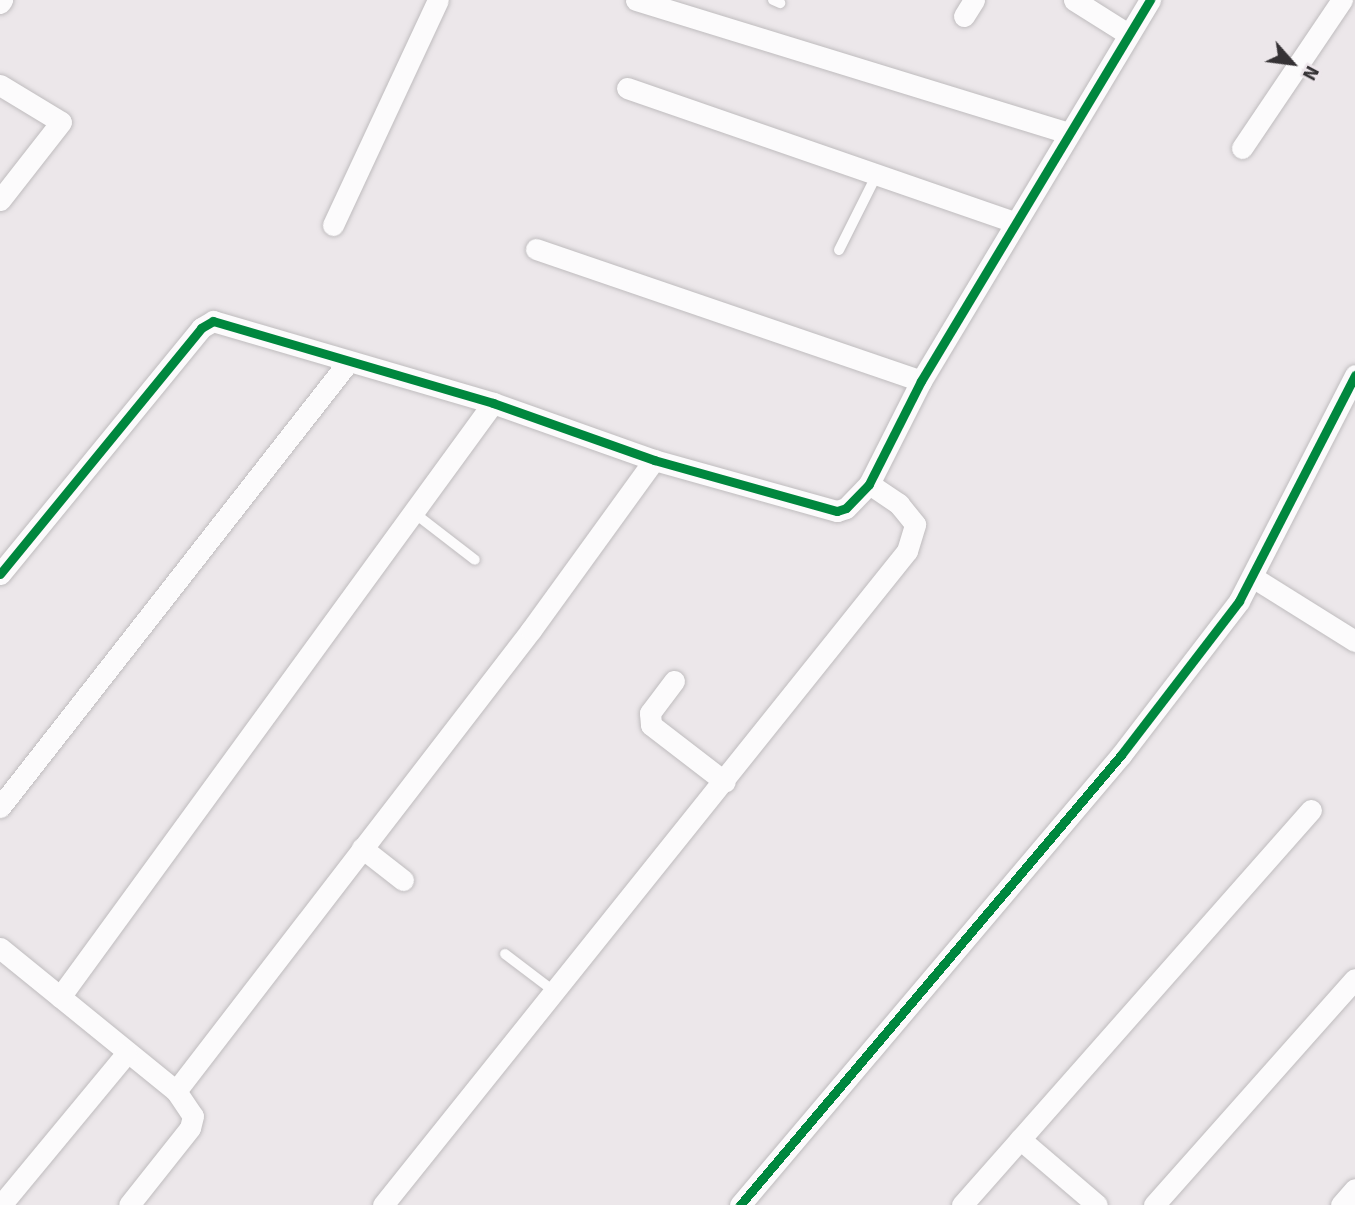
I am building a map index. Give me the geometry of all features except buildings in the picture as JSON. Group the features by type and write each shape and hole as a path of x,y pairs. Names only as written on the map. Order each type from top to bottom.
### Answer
{"street":[{"path":"333,225 438,0"},
{"path":"636,0 1067,133"},
{"path":"1074,0 1128,34"},
{"path":"0,574 207,323 493,403 654,460 837,511 854,502 869,484 921,381 1067,133 1150,0"},
{"path":"1242,148 1342,0"},
{"path":"0,85 61,122 0,200"},
{"path":"628,88 1014,222"},
{"path":"536,250 921,381"},
{"path":"0,807 349,361"},
{"path":"740,1205 1112,765 1254,578 1355,374"},
{"path":"60,997 493,403"},
{"path":"176,1091 531,630 654,460"},
{"path":"383,1205 725,782 914,538 915,524 899,504 869,484"},
{"path":"1254,578 1355,641"},
{"path":"674,681 650,713 651,725 725,782"},
{"path":"962,1205 1311,810"},
{"path":"362,848 403,880"},
{"path":"0,948 126,1054 176,1091 193,1116 193,1123 130,1205"},
{"path":"1154,1205 1355,979"},
{"path":"1,1205 126,1054"},
{"path":"1020,1139 1097,1205"},
{"path":"1341,1205 1355,1189"}],"lane":[{"path":"839,250 877,174"},
{"path":"413,512 475,560"},
{"path":"505,954 555,992"}],"cycle path":[{"path":"0,574 201,328 213,321 493,403 654,460 837,511 846,508 869,484 921,381 1150,0"},
{"path":"740,1205 1121,755 1239,601 1355,375"}]}
